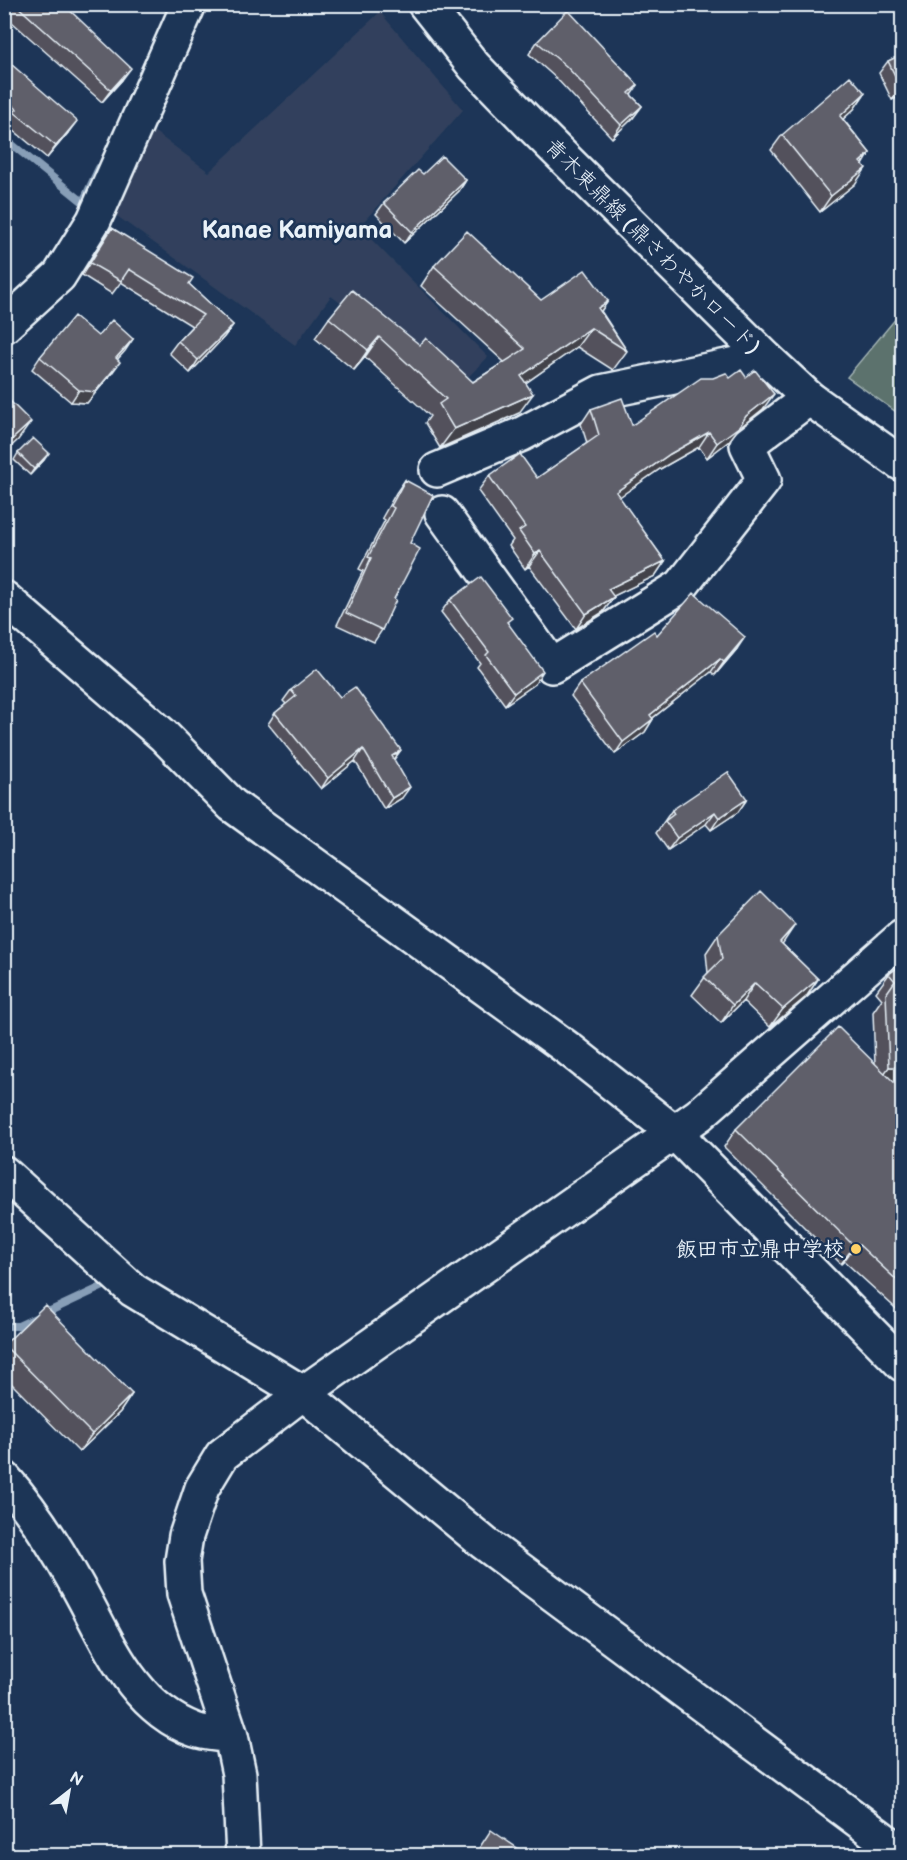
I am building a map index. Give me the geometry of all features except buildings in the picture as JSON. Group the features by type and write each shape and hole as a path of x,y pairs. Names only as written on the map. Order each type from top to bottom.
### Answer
{"street":[{"path":"4,326 59,276 94,220 189,4"},
{"name":"青木東鼎線 (鼎さわやかロード)","path":"424,4 474,66 766,358 809,398 903,464"},
{"path":"437,470 522,434 602,392 766,358"},
{"path":"442,513 552,666 681,586 764,480 747,445 809,398"},
{"path":"4,598 163,735 232,805 570,1050 675,1133 903,1364"},
{"path":"243,1856 239,1774 231,1737 184,1594 182,1561 186,1536 202,1488 222,1455 303,1393 675,1133 903,937"},
{"path":"4,1173 133,1290 303,1393 484,1543 903,1853"},
{"path":"4,1478 28,1505 74,1580 128,1678 165,1713 195,1730 231,1737"}],"shaded area":[{"path":"380,12 463,110 359,227 488,357 456,389 331,296 295,345 110,211 148,127 209,172"}],"green space":[{"path":"902,311 902,416 847,377"}],"waterway":[{"path":"4,138 83,202 99,168"},
{"path":"4,1326 18,1326 110,1283"}],"place":[{"name":"飯田市立鼎中学校","path":"856,1249"}],"district":[{"name":"Kanae Kamiyama","path":"297,230"}]}
